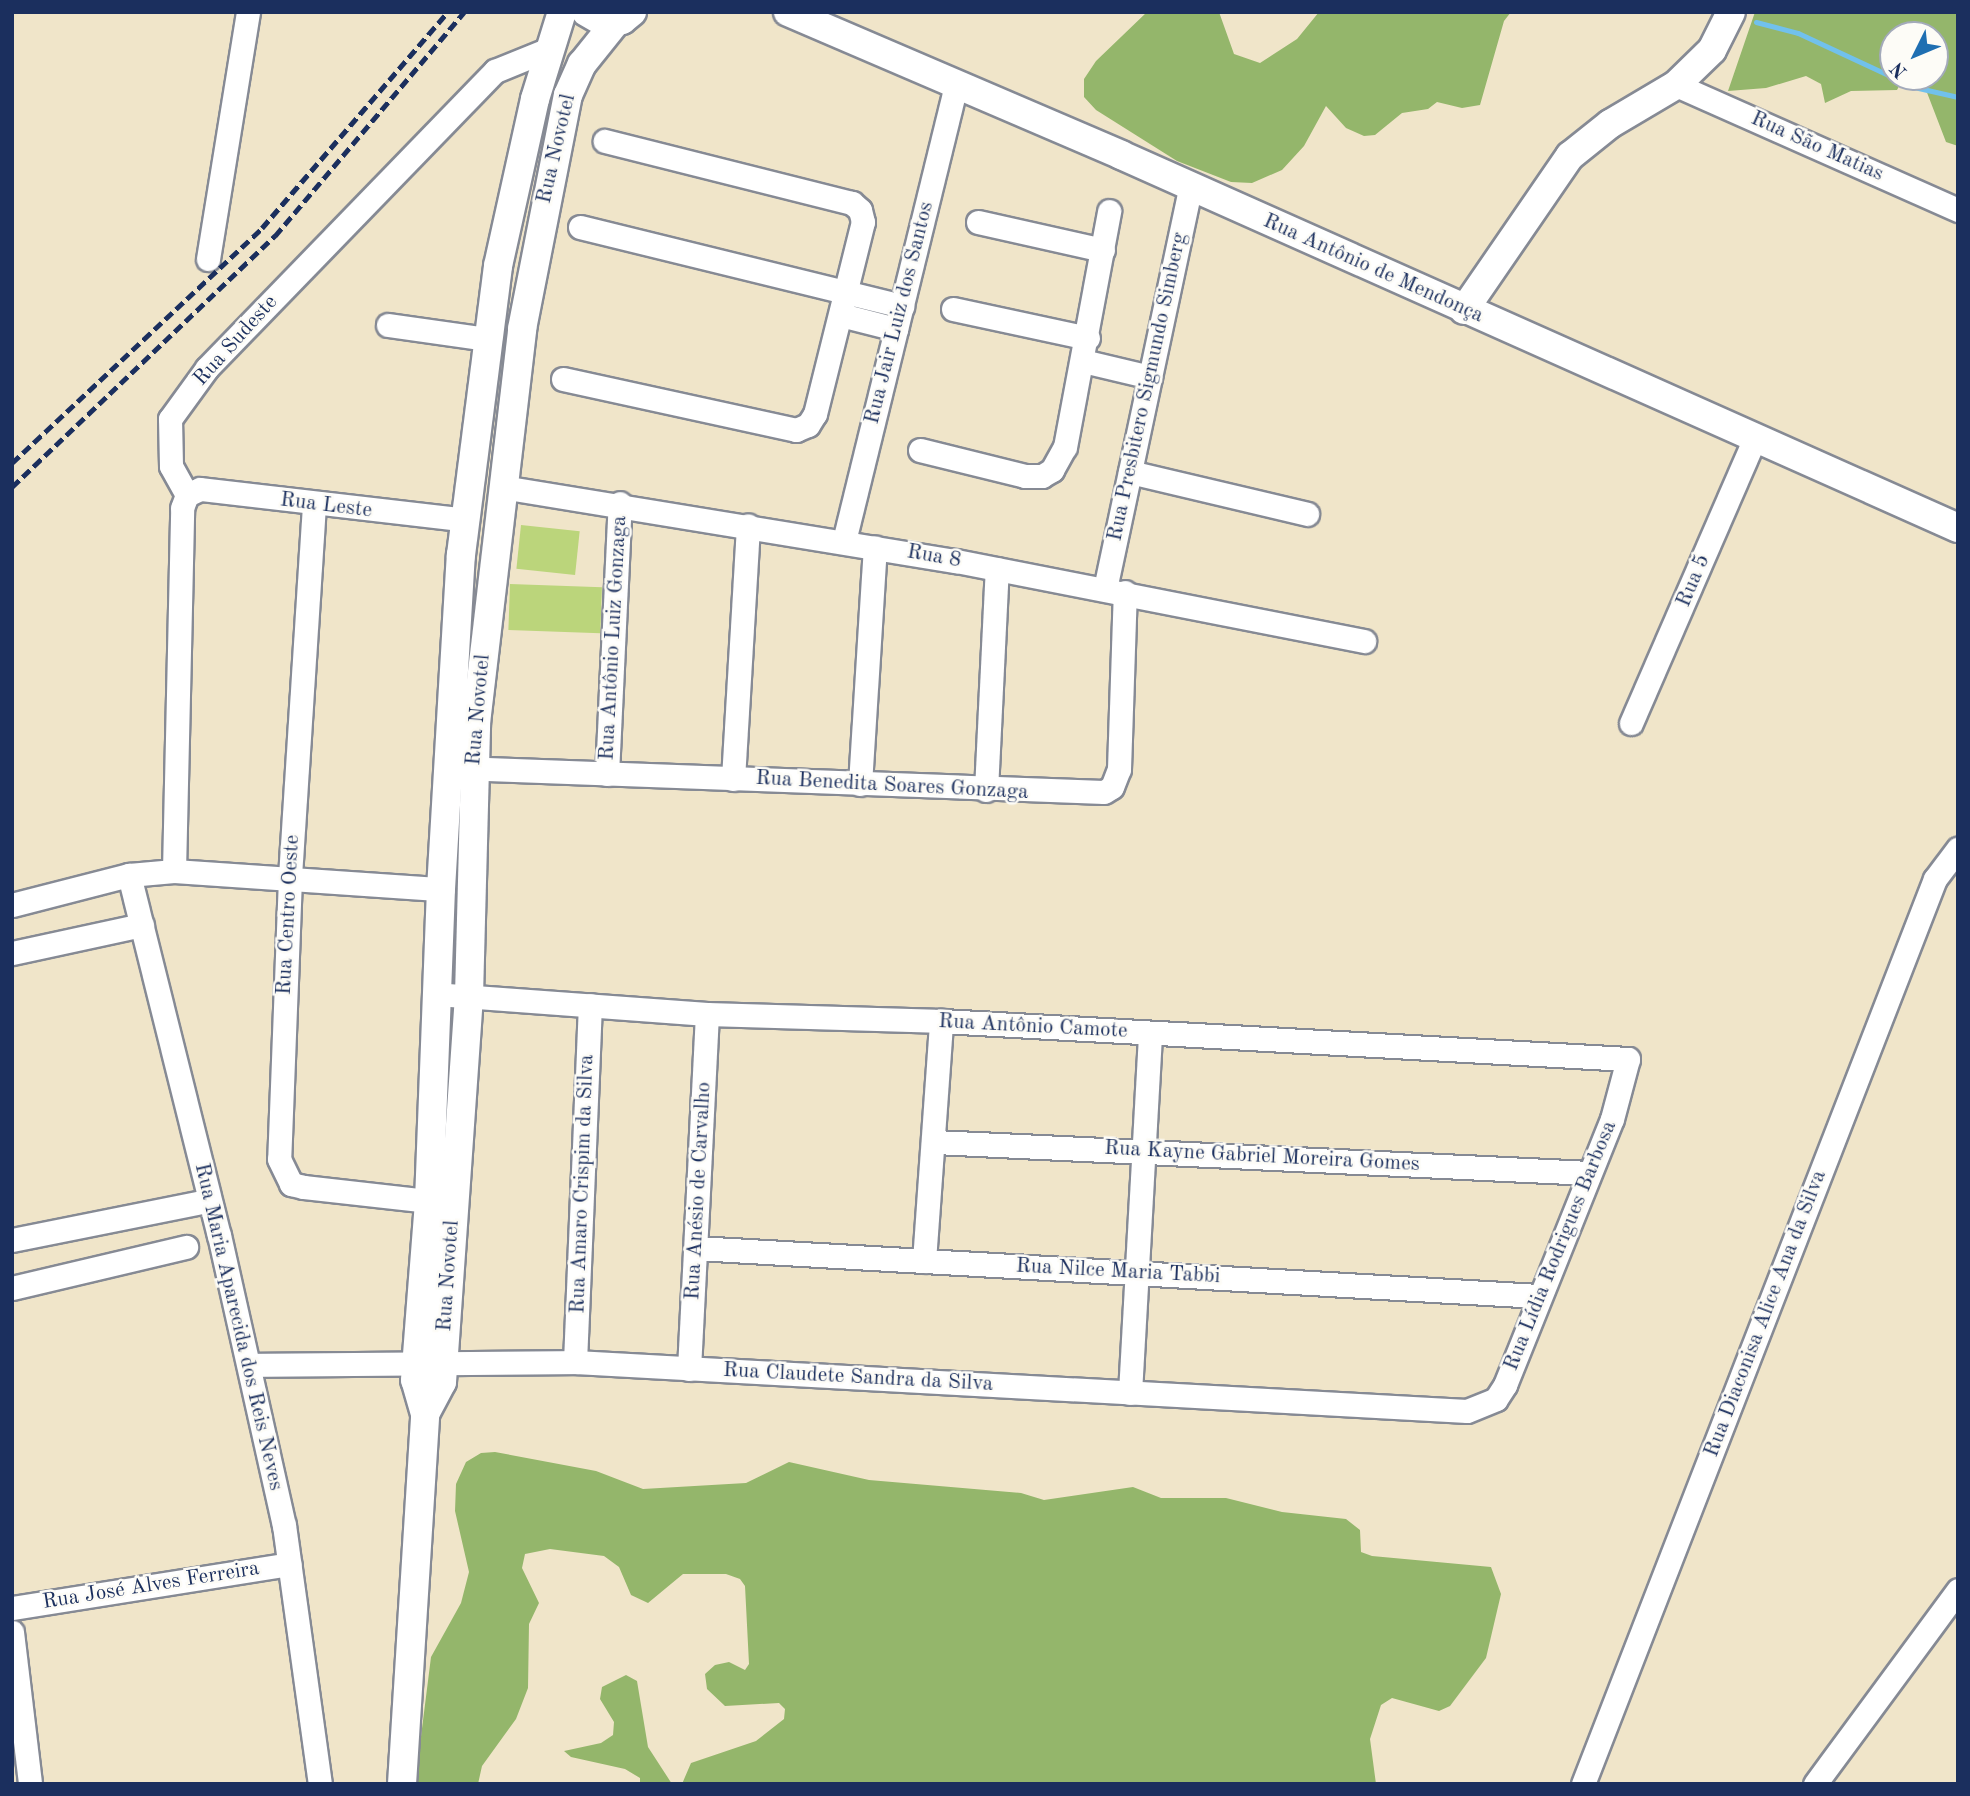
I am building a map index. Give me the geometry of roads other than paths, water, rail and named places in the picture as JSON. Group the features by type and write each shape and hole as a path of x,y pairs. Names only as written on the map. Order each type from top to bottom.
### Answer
{"street":[{"path":"208,260 248,12"},
{"name":"Rua Novotel","path":"402,1784 425,1414 415,1380 429,1362 469,996 461,768 466,520 498,266 549,49 562,12"},
{"path":"586,12 599,22 623,18"},
{"name":"Rua Antônio de Mendonça","path":"788,12 1191,186 1958,528"},
{"path":"1464,310 1570,156 1589,137 1676,85 1712,50 1731,12"},
{"name":"Rua Novotel","path":"429,1362 429,1201 441,889 502,487 522,329 555,147 568,95 582,64 623,18"},
{"name":"Rua Sudeste","path":"187,495 171,466 170,419 207,368 495,71 549,49"},
{"name":"Rua Jair Luiz dos Santos","path":"844,541 956,84"},
{"name":"Rua São Matias","path":"1676,85 1958,210"},
{"path":"563,379 796,430 808,425 815,414 863,222 860,210 852,203 605,141"},
{"name":"Rua Presbitero Sigmundo Simberg","path":"1115,590 1130,472 1191,186"},
{"path":"920,450 1025,476 1048,474 1065,447 1088,338 1110,211"},
{"path":"978,222 1103,250"},
{"path":"580,227 902,306"},
{"path":"953,309 1088,338"},
{"path":"841,315 896,329"},
{"path":"388,326 487,339"},
{"path":"1083,361 1150,377"},
{"name":"Rua 5","path":"1631,723 1755,438"},
{"path":"466,520 502,487 475,442"},
{"path":"1130,472 1307,514"},
{"name":"Rua 8","path":"502,487 620,503 844,541 1115,590 1364,641"},
{"name":"Rua Leste","path":"187,495 200,489 314,505 466,520"},
{"path":"174,871 182,508 187,495"},
{"name":"Rua Antônio Luiz Gonzaga","path":"607,774 620,503"},
{"name":"Rua Centro Oeste","path":"314,505 290,878 279,1160 283,1173 291,1184 429,1201"},
{"path":"733,779 748,525"},
{"path":"860,784 874,547"},
{"path":"986,790 997,569"},
{"name":"Rua Benedita Soares Gonzaga","path":"461,768 1090,794 1112,787 1119,769 1115,590"},
{"name":"Rua Diaconisa Alice Ana da Silva","path":"1583,1784 1935,879 1958,849"},
{"path":"12,905 130,875 174,871 441,889"},
{"name":"Rua Maria Aparecida dos Reis Neves","path":"130,875 249,1365 290,1564 320,1784"},
{"path":"12,953 142,925"},
{"name":"Rua Antônio Camote","path":"437,994 707,1014 941,1021 1628,1059"},
{"name":"Rua Amaro Crispim da Silva","path":"575,1362 590,1005"},
{"name":"Rua Anésio de Carvalho","path":"689,1369 707,1014"},
{"path":"924,1261 935,1142 941,1021"},
{"path":"1130,1393 1150,1034"},
{"name":"Rua Lídia Rodrigues Barbosa","path":"1467,1411 1496,1399 1505,1385 1612,1119 1628,1059"},
{"name":"Rua Kayne Gabriel Moreira Gomes","path":"935,1142 1589,1173"},
{"path":"12,1240 208,1201"},
{"path":"12,1288 186,1247"},
{"name":"Rua Nilce Maria Tabbi","path":"696,1248 1539,1296"},
{"name":"Rua Claudete Sandra da Silva","path":"249,1365 575,1362 1467,1411"},
{"name":"Rua José Alves Ferreira","path":"12,1608 290,1564"},
{"path":"1815,1784 1955,1601"},
{"path":"12,1632 30,1784"}],"waterway":[{"path":"1756,22 1798,33 1914,87 1958,97"}],"railway":[{"path":"12,463 262,228 448,12"},
{"path":"12,487 275,236 464,12"}]}
